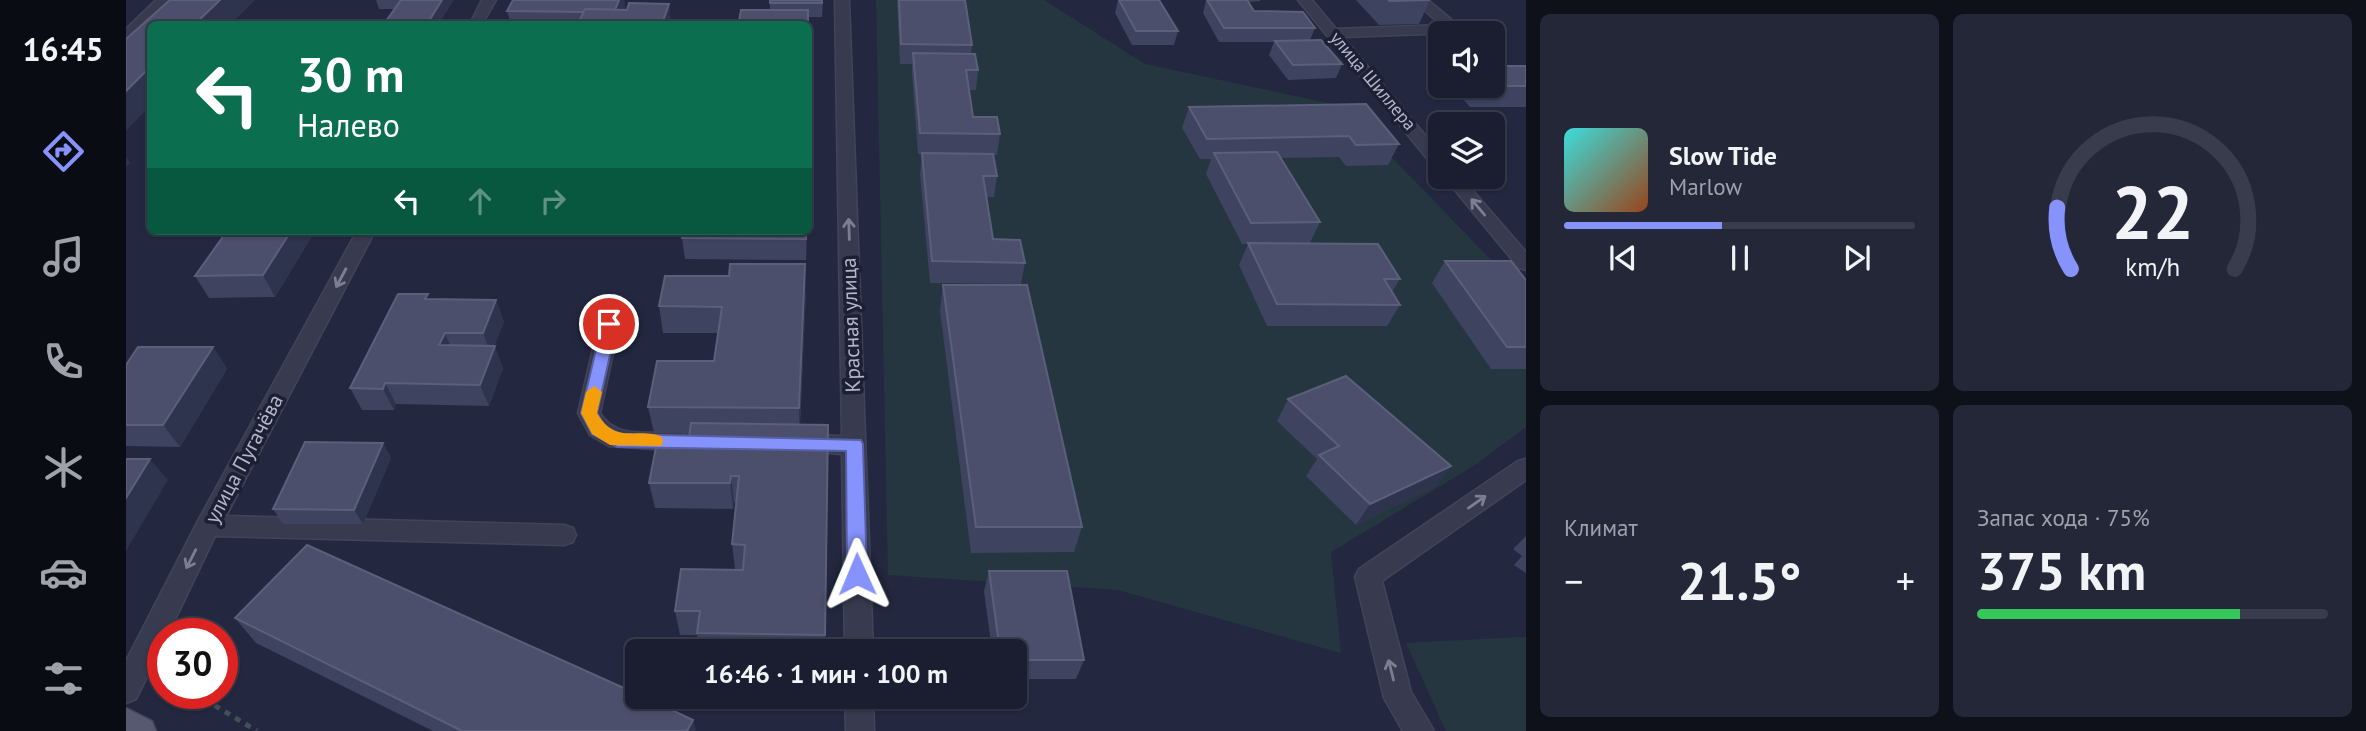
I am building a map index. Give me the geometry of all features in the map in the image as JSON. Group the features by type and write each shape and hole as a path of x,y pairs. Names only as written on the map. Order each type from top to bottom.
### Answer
{"main road":[{"path":"126,722 142,731"}],"street":[{"path":"126,37 164,0"},
{"path":"478,21 489,0"},
{"name":"Красная улица","path":"842,0 859,639"},
{"name":"улица Шиллера","path":"1305,0 1428,148"},
{"path":"1333,33 1454,29 1420,0"},
{"path":"1462,189 1526,264"},
{"name":"улица Пугачёва","path":"126,690 208,526 364,235"},
{"path":"614,302 589,413 598,429 617,440 709,442"},
{"path":"775,443 855,444"},
{"path":"1420,731 1398,698 1368,577 1526,468"},
{"path":"208,526 564,535"},
{"path":"859,709 860,731"}],"path":[{"path":"221,709 257,731"}],"shaded area":[{"path":"876,0 1044,0 1145,64 1342,106 1526,296 1526,427 1475,465 1331,552 1341,653 1118,590 888,575"},
{"path":"1526,637 1526,731 1446,731 1406,643"}],"building":[{"path":"170,0 220,0 198,21 147,21 147,70 126,91 126,39"},
{"path":"401,0 442,0 429,21 386,21"},
{"path":"513,0 619,0 615,10 507,11"},
{"path":"770,0 822,0 822,3 770,3"},
{"path":"899,0 965,0 972,45 901,44"},
{"path":"1119,0 1159,0 1178,31 1136,31"},
{"path":"1207,0 1247,0 1254,11 1303,12 1315,28 1224,28"},
{"path":"629,3 669,4 663,21 579,21 585,9 627,10"},
{"path":"741,10 808,10 808,21 739,21"},
{"path":"1321,40 1342,64 1293,65 1275,41"},
{"path":"913,53 975,54 978,70 966,70 973,117 997,117 1000,134 920,133"},
{"path":"1505,66 1526,66 1526,86 1505,86"},
{"path":"1366,104 1399,144 1356,145 1349,136 1207,139 1189,107"},
{"path":"1277,152 1320,222 1251,223 1214,153"},
{"path":"922,153 993,154 997,176 983,176 993,239 1020,240 1025,263 932,261"},
{"path":"224,235 288,235 263,275 195,276"},
{"path":"682,235 806,235 806,239 682,238"},
{"path":"1248,243 1378,244 1400,279 1384,279 1400,305 1277,304"},
{"path":"1445,261 1511,261 1526,280 1526,347 1507,347"},
{"path":"730,264 805,264 799,408 648,407 657,361 714,361 722,307 659,306 665,276 729,276"},
{"path":"943,285 1027,285 1082,527 976,527"},
{"path":"398,294 428,294 425,299 496,300 483,333 445,333 439,345 495,346 480,385 385,383 383,389 350,388"},
{"path":"138,347 213,347 163,425 126,425 126,365"},
{"path":"1346,376 1451,466 1370,504 1319,455 1339,446 1288,399"},
{"path":"691,423 828,425 825,635 697,633 700,611 675,611 681,569 743,570 745,545 732,544 739,476 731,476 730,483 649,483 658,437 689,437"},
{"path":"305,442 383,443 354,510 273,509"},
{"path":"126,459 150,459 126,498"},
{"path":"307,545 625,689 625,709 670,709 693,720 687,731 462,731 235,618"},
{"path":"989,571 1067,571 1084,660 1027,660 1027,639 998,639"}],"slow traffic":[{"path":"594,392 589,413 598,429 617,440 654,441"}],"route":[{"path":"609,324 589,413 598,429 617,440 855,444 857,574"}]}
